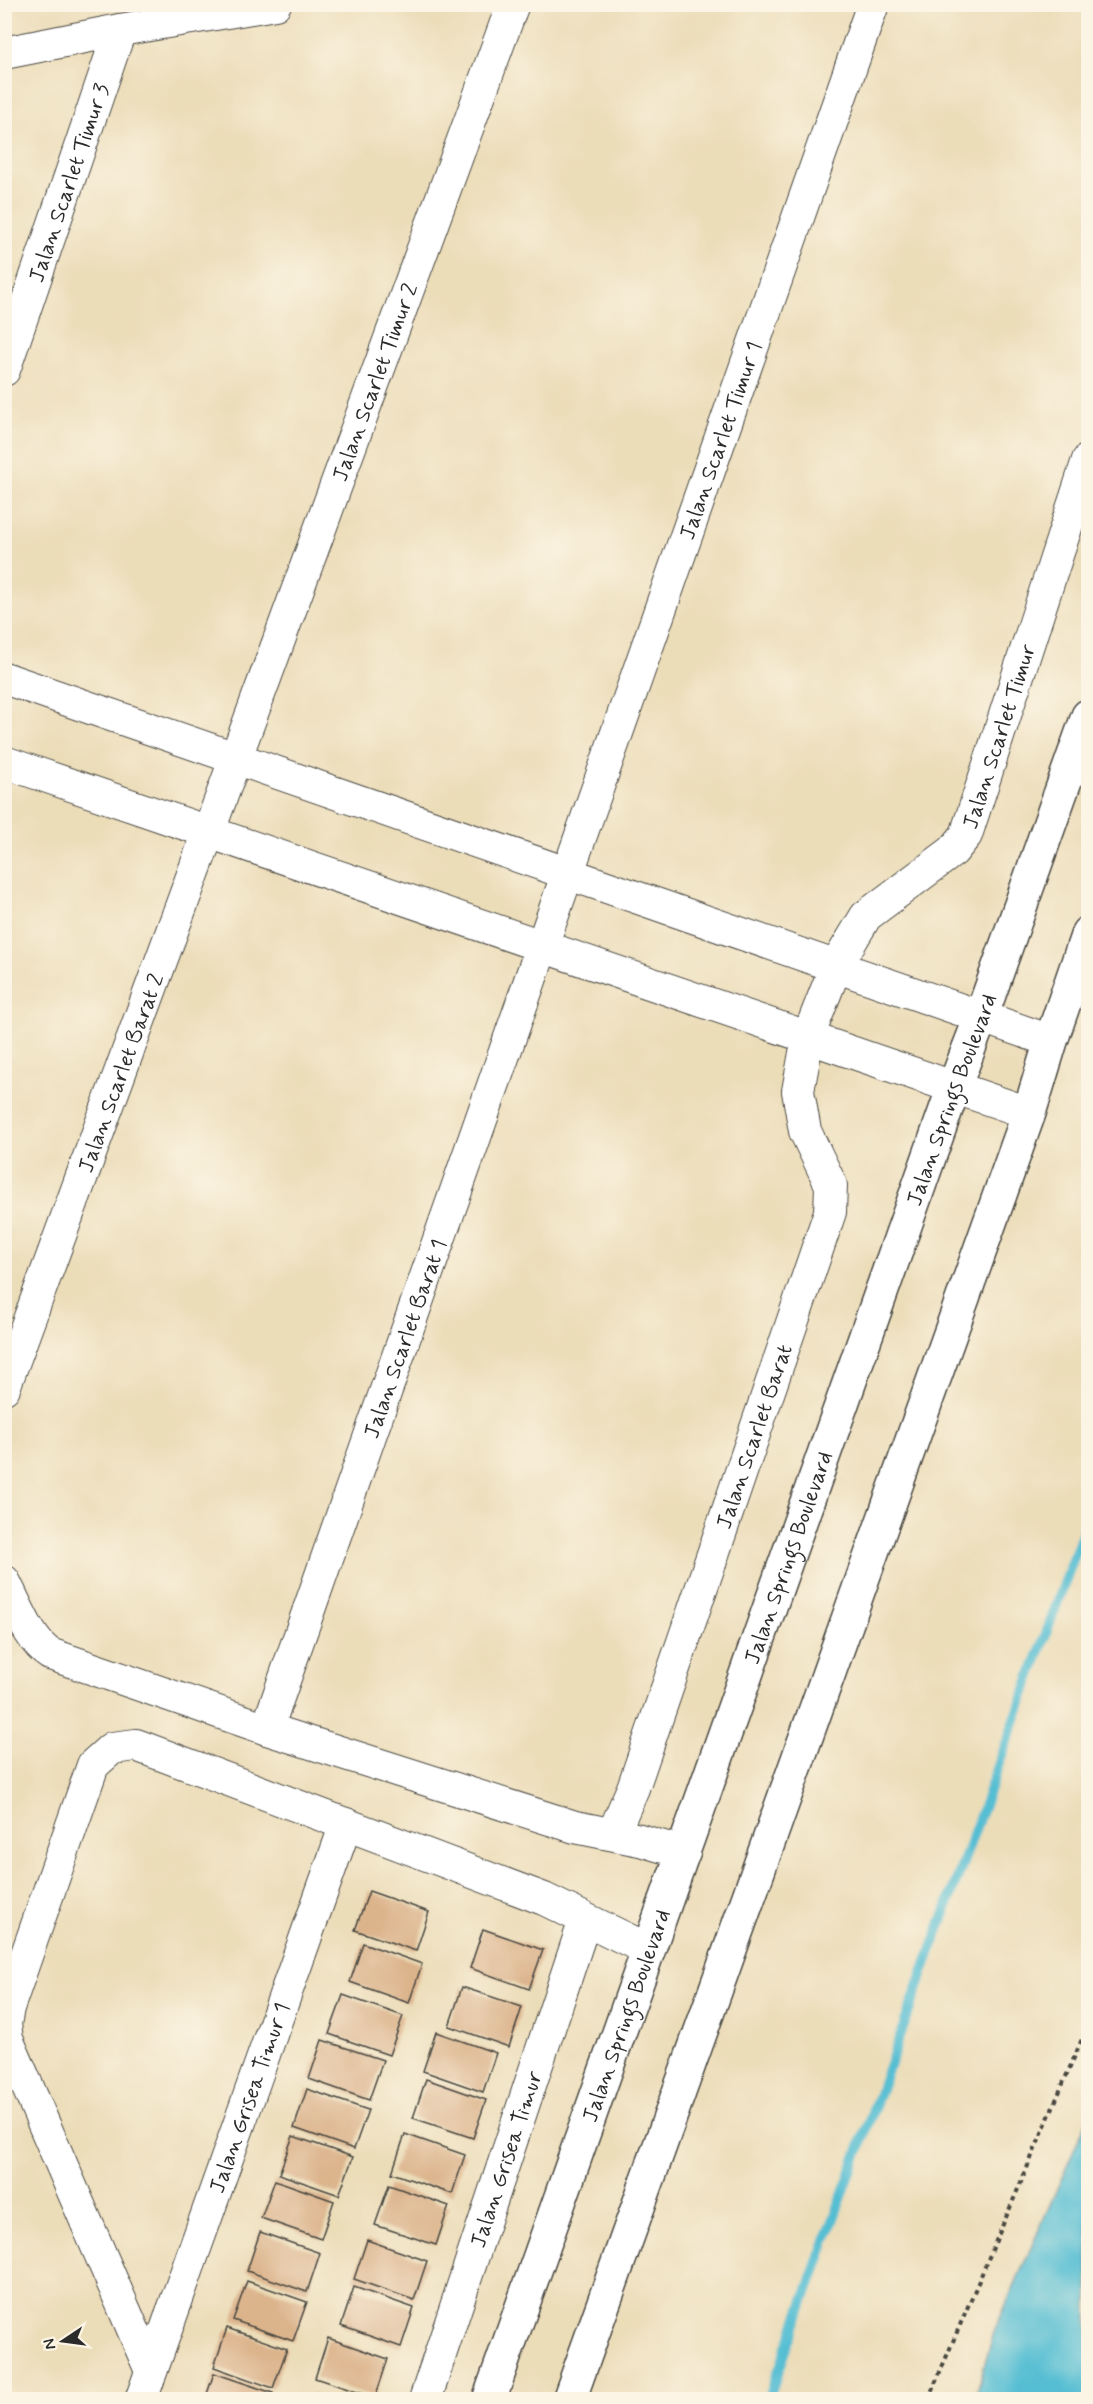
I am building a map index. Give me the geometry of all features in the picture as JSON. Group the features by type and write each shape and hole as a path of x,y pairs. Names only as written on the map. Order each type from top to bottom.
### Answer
{"main road":[{"name":"Jalan Springs Boulevard","path":"489,2400 954,1087 1089,716"},
{"path":"569,2400 1029,1113 1051,1041 1089,933"}],"street":[{"path":"4,53 219,9 275,4"},
{"name":"Jalan Scarlet Timur 2","path":"236,759 513,4"},
{"name":"Jalan Scarlet Timur 1","path":"542,946 873,4"},
{"name":"Jalan Scarlet Timur 3","path":"4,370 120,30"},
{"name":"Jalan Scarlet Timur","path":"808,1037 836,966 866,916 953,852 966,835 1089,460"},
{"path":"4,678 1051,1041"},
{"name":"Jalan Scarlet Barat 2","path":"4,1388 236,759"},
{"path":"4,762 1029,1113"},
{"name":"Jalan Scarlet Barat 1","path":"267,1729 542,946"},
{"name":"Jalan Scarlet Barat","path":"613,1833 633,1788 830,1212 831,1185 805,1131 798,1091 808,1037"},
{"path":"4,1581 35,1639 42,1649 50,1654 267,1729 574,1827 613,1833 684,1853"},
{"path":"5,2024 8,2008 93,1765 112,1748 136,1745 544,1899 649,1950"},
{"name":"Jalan Grisea Timur 1","path":"146,2385 346,1824"},
{"name":"Jalan Grisea Timur","path":"425,2400 585,1920"},
{"name":"Jalan Grisea Timur 1","path":"5,2024 7,2039 146,2385"}],"path":[{"path":"928,2400 1089,2025"}],"water":[{"path":"1088,2118 1088,2399 975,2399 994,2332"}],"building":[{"path":"369,1891 429,1912 416,1951 355,1930"},
{"path":"483,1929 543,1950 529,1989 470,1968"},
{"path":"363,1943 422,1964 409,2003 350,1982"},
{"path":"462,1987 522,2007 509,2047 449,2026"},
{"path":"343,1995 403,2016 389,2055 329,2034"},
{"path":"436,2032 496,2053 483,2092 423,2071"},
{"path":"322,2040 383,2060 369,2100 309,2079"},
{"path":"426,2079 486,2100 473,2138 413,2118"},
{"path":"307,2089 368,2110 354,2149 294,2128"},
{"path":"405,2134 465,2155 452,2194 392,2173"},
{"path":"293,2136 353,2157 339,2195 279,2174"},
{"path":"275,2180 334,2201 321,2239 261,2218"},
{"path":"389,2185 449,2206 436,2245 375,2225"},
{"path":"260,2232 320,2253 307,2292 247,2271"},
{"path":"367,2240 427,2261 414,2300 354,2279"},
{"path":"247,2281 307,2302 293,2341 233,2320"},
{"path":"354,2287 414,2308 401,2347 341,2326"},
{"path":"227,2328 287,2349 273,2388 214,2367"},
{"path":"328,2338 388,2359 375,2398 315,2378"},
{"path":"214,2373 273,2393 271,2400 205,2400"},
{"path":"313,2393 329,2399 329,2400 310,2400"}],"waterway":[{"path":"768,2400 1088,1518"}]}
